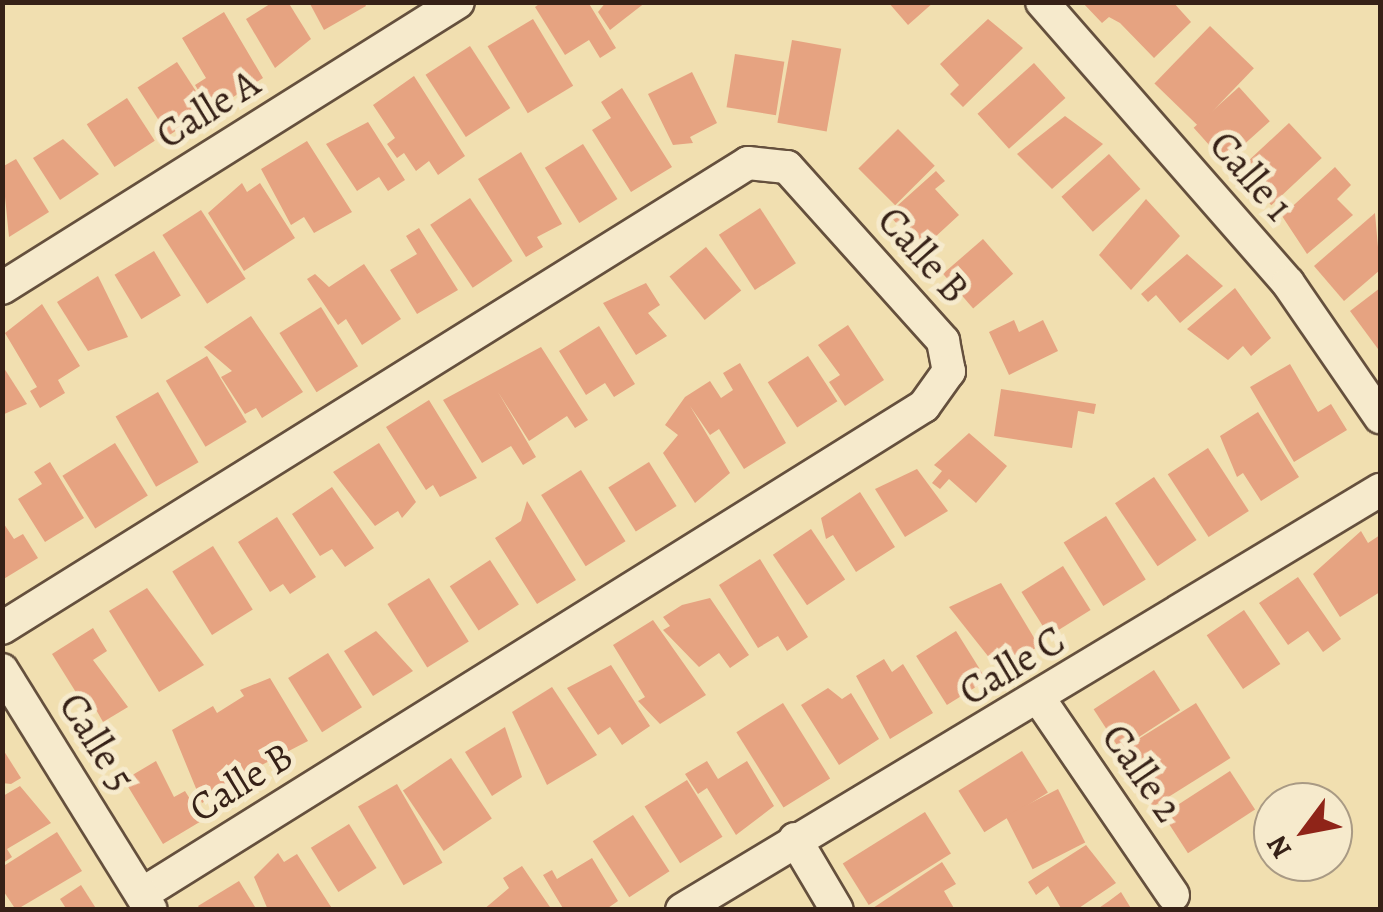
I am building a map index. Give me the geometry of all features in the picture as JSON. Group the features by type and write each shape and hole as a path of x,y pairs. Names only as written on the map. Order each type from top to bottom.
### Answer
{"street":[{"name":"Calle A","path":"2,288 458,2"},
{"name":"Calle 1","path":"1042,2 1288,282 1380,417"},
{"name":"Calle B","path":"2,628 748,163 786,167 943,341 950,371 924,406 147,902"},
{"name":"Calle C","path":"682,910 795,840 1040,700 1380,490"},
{"name":"Calle 5","path":"2,670 147,902"},
{"name":"Calle 2","path":"1040,700 1173,895"},
{"path":"795,840 838,910"}],"building":[{"path":"273,2 288,2 311,39 275,68 246,19"},
{"path":"309,2 364,2 366,6 324,30"},
{"path":"542,2 588,2 616,48 600,58 589,40 565,55 535,7"},
{"path":"606,2 646,2 610,30 598,12"},
{"path":"888,2 934,2 908,25"},
{"path":"1082,2 1173,2 1191,22 1154,58 1120,23 1109,17 1102,23"},
{"path":"224,12 263,78 222,104 217,96 206,103 195,85 206,78 182,38"},
{"path":"533,19 573,86 528,113 488,46"},
{"path":"988,19 1023,48 963,107 950,94 959,85 940,64"},
{"path":"1210,26 1254,68 1198,126 1154,84"},
{"path":"792,40 841,49 827,131 777,123"},
{"path":"470,46 510,108 466,137 426,75"},
{"path":"735,54 784,62 776,115 727,107"},
{"path":"177,62 208,110 169,135 138,88"},
{"path":"1034,63 1065,98 1009,149 978,114"},
{"path":"692,72 717,123 690,137 693,143 673,145 648,94"},
{"path":"414,76 465,156 438,175 429,161 416,171 404,153 397,158 387,144 395,138 373,105"},
{"path":"1239,87 1270,121 1224,162 1194,128"},
{"path":"622,88 672,167 631,192 592,130 611,118 601,102"},
{"path":"127,98 155,141 115,167 87,124"},
{"path":"1065,116 1103,144 1052,189 1017,154"},
{"path":"368,122 405,180 388,191 379,177 357,191 326,144"},
{"path":"1289,123 1322,158 1271,205 1239,170"},
{"path":"898,129 935,166 895,205 858,169"},
{"path":"63,139 99,174 60,200 33,158"},
{"path":"307,141 352,212 314,233 304,217 291,225 261,169"},
{"path":"583,144 617,199 579,223 545,168"},
{"path":"521,152 562,224 537,237 543,247 526,257 478,179"},
{"path":"1109,154 1140,189 1093,232 1061,197"},
{"path":"16,159 49,212 9,237 2,167"},
{"path":"1335,167 1351,185 1337,199 1353,215 1307,254 1282,216"},
{"path":"936,171 945,181 935,189 959,215 921,250 888,214"},
{"path":"242,183 247,192 260,183 295,238 244,271 208,213"},
{"path":"470,198 512,261 473,288 430,225"},
{"path":"1146,199 1180,236 1131,290 1099,255"},
{"path":"760,208 796,263 755,290 719,235"},
{"path":"201,210 246,279 207,304 162,235"},
{"path":"1375,213 1380,270 1344,301 1314,266"},
{"path":"419,228 458,290 417,314 390,270 417,254 406,236"},
{"path":"983,239 1013,274 973,308 943,274"},
{"path":"706,247 741,291 705,320 669,277"},
{"path":"154,251 181,296 141,319 115,275"},
{"path":"1187,254 1223,286 1180,323 1156,295 1148,302 1141,294"},
{"path":"364,264 401,319 362,345 346,319 338,325 307,279 315,274 329,287"},
{"path":"98,276 128,337 88,351 57,302"},
{"path":"646,283 660,305 648,313 667,336 636,355 603,303"},
{"path":"1235,288 1271,338 1251,356 1243,346 1228,360 1187,329"},
{"path":"1380,288 1380,347 1378,349 1350,311"},
{"path":"42,304 80,366 58,380 65,393 40,408 30,391 37,387 5,333"},
{"path":"321,307 358,366 317,392 279,333"},
{"path":"251,316 303,392 262,418 256,408 245,414 221,377 232,371 204,347"},
{"path":"1014,320 1019,332 1043,320 1058,351 1009,375 989,332"},
{"path":"848,325 884,380 845,406 829,382 840,375 818,345"},
{"path":"599,326 635,384 614,397 605,383 586,395 559,351"},
{"path":"541,347 588,420 575,428 567,416 529,441 498,392 536,457 523,465 511,446 482,463 443,400"},
{"path":"207,356 247,422 206,447 166,381"},
{"path":"808,356 837,401 797,427 768,382"},
{"path":"740,363 786,443 744,469 719,429 710,435 690,406 730,473 695,503 663,453 678,435 665,425 685,397 710,381 721,398 733,390 723,373"},
{"path":"1290,364 1318,412 1331,404 1347,430 1294,462 1250,387"},
{"path":"2,365 27,404 2,415"},
{"path":"1001,389 1096,404 1094,414 1078,411 1072,448 994,436"},
{"path":"158,392 199,462 156,487 116,416"},
{"path":"429,400 477,478 440,497 433,485 426,490 386,427"},
{"path":"1258,412 1299,477 1261,501 1243,473 1237,477 1220,436"},
{"path":"969,433 1007,466 976,503 949,479 940,489 932,483 942,471 934,465"},
{"path":"115,443 148,496 95,528 62,476"},
{"path":"379,443 416,502 402,518 398,511 375,526 333,472"},
{"path":"1208,448 1249,511 1209,537 1168,474"},
{"path":"50,462 84,518 45,542 18,499 42,484 34,472"},
{"path":"649,462 677,506 636,532 608,487"},
{"path":"917,469 948,511 905,537 875,489"},
{"path":"581,470 626,541 586,566 541,495"},
{"path":"1154,477 1196,540 1158,566 1115,503"},
{"path":"332,487 374,548 345,567 332,549 320,556 292,514"},
{"path":"860,492 895,547 856,572 833,535 826,539 821,518"},
{"path":"527,501 576,580 537,604 495,538 521,521"},
{"path":"1106,516 1146,580 1103,606 1064,542"},
{"path":"277,517 316,577 290,594 283,584 270,592 238,542"},
{"path":"2,521 14,539 23,534 38,558 2,580"},
{"path":"811,529 845,580 807,605 773,555"},
{"path":"1361,531 1368,543 1380,535 1380,592 1340,617 1313,574"},
{"path":"213,546 253,610 212,635 172,571"},
{"path":"760,559 808,637 787,651 778,636 758,648 719,585"},
{"path":"490,560 519,604 479,631 450,586"},
{"path":"1063,566 1091,610 1049,636 1021,592"},
{"path":"1298,577 1341,639 1323,652 1308,631 1288,645 1259,603"},
{"path":"429,578 469,642 427,668 387,604"},
{"path":"1001,583 1039,646 999,670 949,607"},
{"path":"147,588 204,665 159,692 109,611"},
{"path":"710,598 749,655 730,668 719,653 699,667 663,630 670,626 663,617 682,605"},
{"path":"1244,610 1280,664 1243,689 1207,635"},
{"path":"653,620 706,695 660,724 638,701 645,697 613,645"},
{"path":"93,628 107,651 93,660 128,707 103,722 94,706 87,710 52,654"},
{"path":"376,631 413,671 373,696 344,651"},
{"path":"956,631 987,680 947,705 916,656"},
{"path":"328,653 362,707 322,732 288,678"},
{"path":"884,659 892,672 903,664 933,713 890,739 856,676"},
{"path":"611,665 650,726 622,745 610,727 598,735 567,688"},
{"path":"1154,670 1180,710 1120,749 1094,709"},
{"path":"270,678 308,741 252,770 218,804 214,796 202,803 172,730 213,706 217,713 244,696 240,690"},
{"path":"552,687 597,755 547,785 512,712"},
{"path":"828,688 842,699 851,693 879,739 839,765 801,705"},
{"path":"783,703 830,778 784,808 736,732"},
{"path":"1196,703 1230,758 1152,807 1118,752"},
{"path":"505,727 522,777 492,796 465,752"},
{"path":"2,748 21,778 11,784 2,783"},
{"path":"1022,751 1048,793 984,832 958,791"},
{"path":"451,758 492,819 444,851 403,790"},
{"path":"156,761 174,797 185,791 203,820 163,844 124,780"},
{"path":"707,761 718,779 747,761 774,806 736,835 707,788 698,794 685,774"},
{"path":"1230,771 1253,811 1188,853 1163,815"},
{"path":"687,780 723,837 680,863 645,806"},
{"path":"397,784 443,863 404,885 358,806"},
{"path":"20,786 51,823 7,849 12,857 3,863 3,796"},
{"path":"1058,789 1085,842 1033,869 1005,816"},
{"path":"925,812 951,854 869,905 843,863"},
{"path":"633,815 669,871 629,897 593,841"},
{"path":"349,824 377,868 338,892 311,848"},
{"path":"57,832 82,871 16,910 2,889 2,867"},
{"path":"1086,845 1116,883 1076,910 1062,910 1048,886 1036,895 1028,882"},
{"path":"278,853 284,862 297,854 333,910 268,910 254,877"},
{"path":"592,858 618,901 605,910 564,910 543,875 552,870 557,879"},
{"path":"942,862 956,884 944,891 955,910 870,910"},
{"path":"522,866 552,910 483,910 509,888 503,878"},
{"path":"239,881 257,910 201,910 198,906"},
{"path":"81,885 97,910 67,910 60,899"},
{"path":"1121,892 1132,910 1096,910 1109,901"}]}
